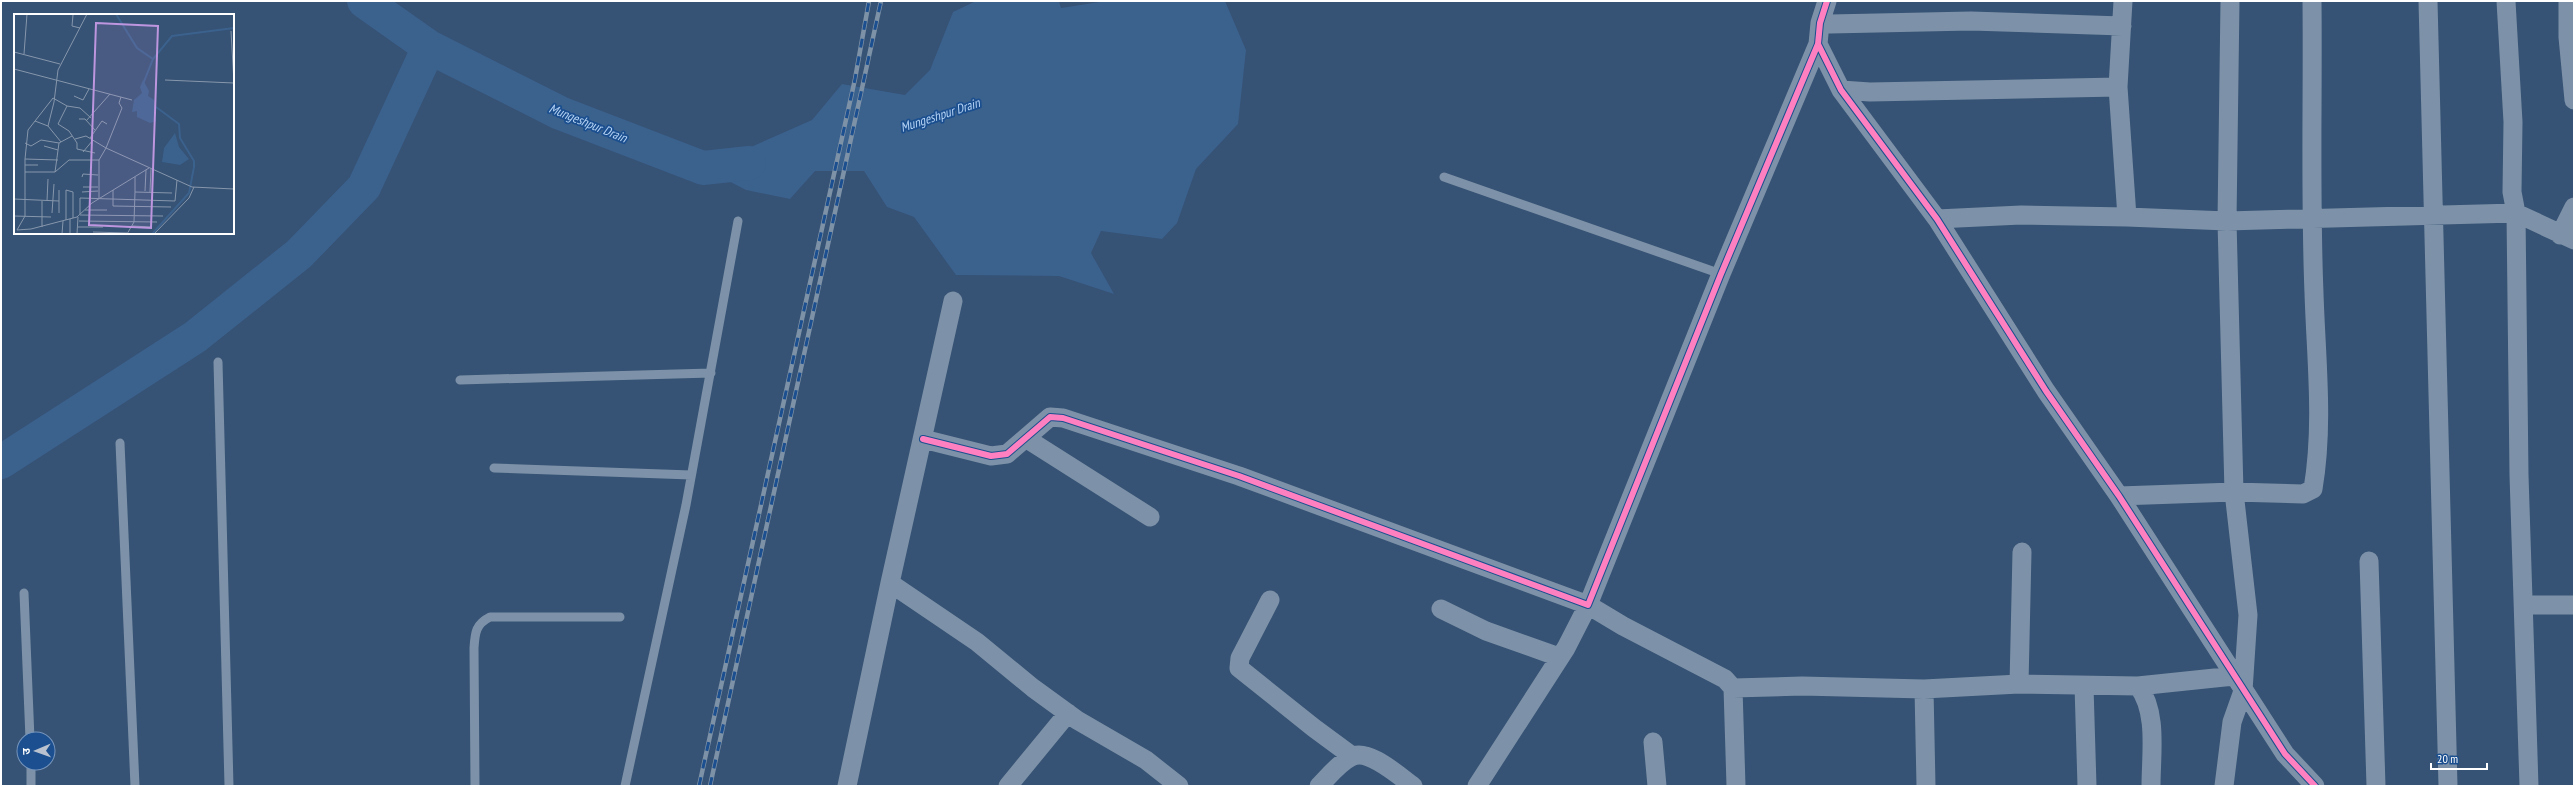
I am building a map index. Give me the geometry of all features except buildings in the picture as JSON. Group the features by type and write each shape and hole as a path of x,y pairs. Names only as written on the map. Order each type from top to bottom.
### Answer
{"street":[{"path":"1483,784 1559,657 1588,605 1721,274 1818,44 1820,23 1827,1"},
{"path":"2123,1 2118,87 2127,218"},
{"path":"2224,786 2238,683 2248,640 2248,593 2234,492 2227,221 2230,1"},
{"path":"2119,496 2234,492 2302,494 2313,489 2318,428 2312,218 2312,1"},
{"path":"2428,1 2448,786"},
{"path":"2506,1 2513,122 2512,192 2516,213 2519,475 2525,605 2529,786"},
{"path":"2568,1 2568,37 2574,100"},
{"path":"1820,23 1985,22 2122,26"},
{"path":"1818,44 1841,90 1937,219 2046,391 2119,496 2285,754 2315,786"},
{"path":"1841,90 1870,92 2118,87"},
{"path":"1937,219 2021,215 2227,221 2434,214 2516,213 2567,238 2574,207"},
{"path":"847,786 890,583 953,302"},
{"path":"923,439 991,456 1007,454 1027,440 1040,424 1050,417 1063,418 1239,476 1588,605 1623,626 1725,679 1733,688 1736,786"},
{"path":"1027,440 1150,517"},
{"path":"2019,684 2022,552"},
{"path":"2369,561 2376,786"},
{"path":"890,583 977,642 1068,713 1146,760 1179,786"},
{"path":"1270,600 1240,658 1239,668 1314,728 1352,756 1370,757 1413,786"},
{"path":"2525,605 2574,605"},
{"path":"1441,610 1486,631 1559,657"},
{"path":"1733,688 1802,686 1924,689 2019,684 2138,686 2238,683"},
{"path":"2084,686 2087,786"},
{"path":"2138,686 2147,697 2150,712 2151,786"},
{"path":"1924,689 1926,786"},
{"path":"1008,786 1068,713"},
{"path":"1653,742 1657,786"},
{"path":"1319,786 1352,756"}],"lane":[{"path":"1444,178 1721,274"},
{"path":"625,786 691,475 738,221"},
{"path":"218,362 229,786"},
{"path":"460,380 711,373"},
{"path":"120,444 135,786"},
{"path":"494,468 691,475"},
{"path":"24,593 30,731"},
{"path":"475,786 474,648 476,629 481,621 490,617 620,617"},
{"path":"31,771 31,786"}],"water":[{"path":"976,1 1059,1 1061,8 1106,1 1225,1 1246,50 1238,124 1196,169 1177,223 1162,239 1101,231 1091,253 1114,294 1059,276 956,275 914,217 887,207 864,171 815,171 790,199 746,190 703,168 812,120 842,84 905,95 930,70 953,12"}],"waterway":[{"name":"Mungeshpur Drain","path":"364,1 429,47 560,113 703,168 749,163"},
{"path":"1,462 195,337 299,254 364,187 429,47"}],"railway":[{"path":"699,786 855,79 869,1"},
{"path":"710,786 881,1"}],"cycle path":[{"path":"923,439 991,456 1007,454 1050,417 1063,418 1239,476 1588,605 1721,274 1818,44 1820,23 1827,1"},
{"path":"1818,44 1841,90 1937,219 2046,391 2119,496 2285,754 2315,786"}]}
